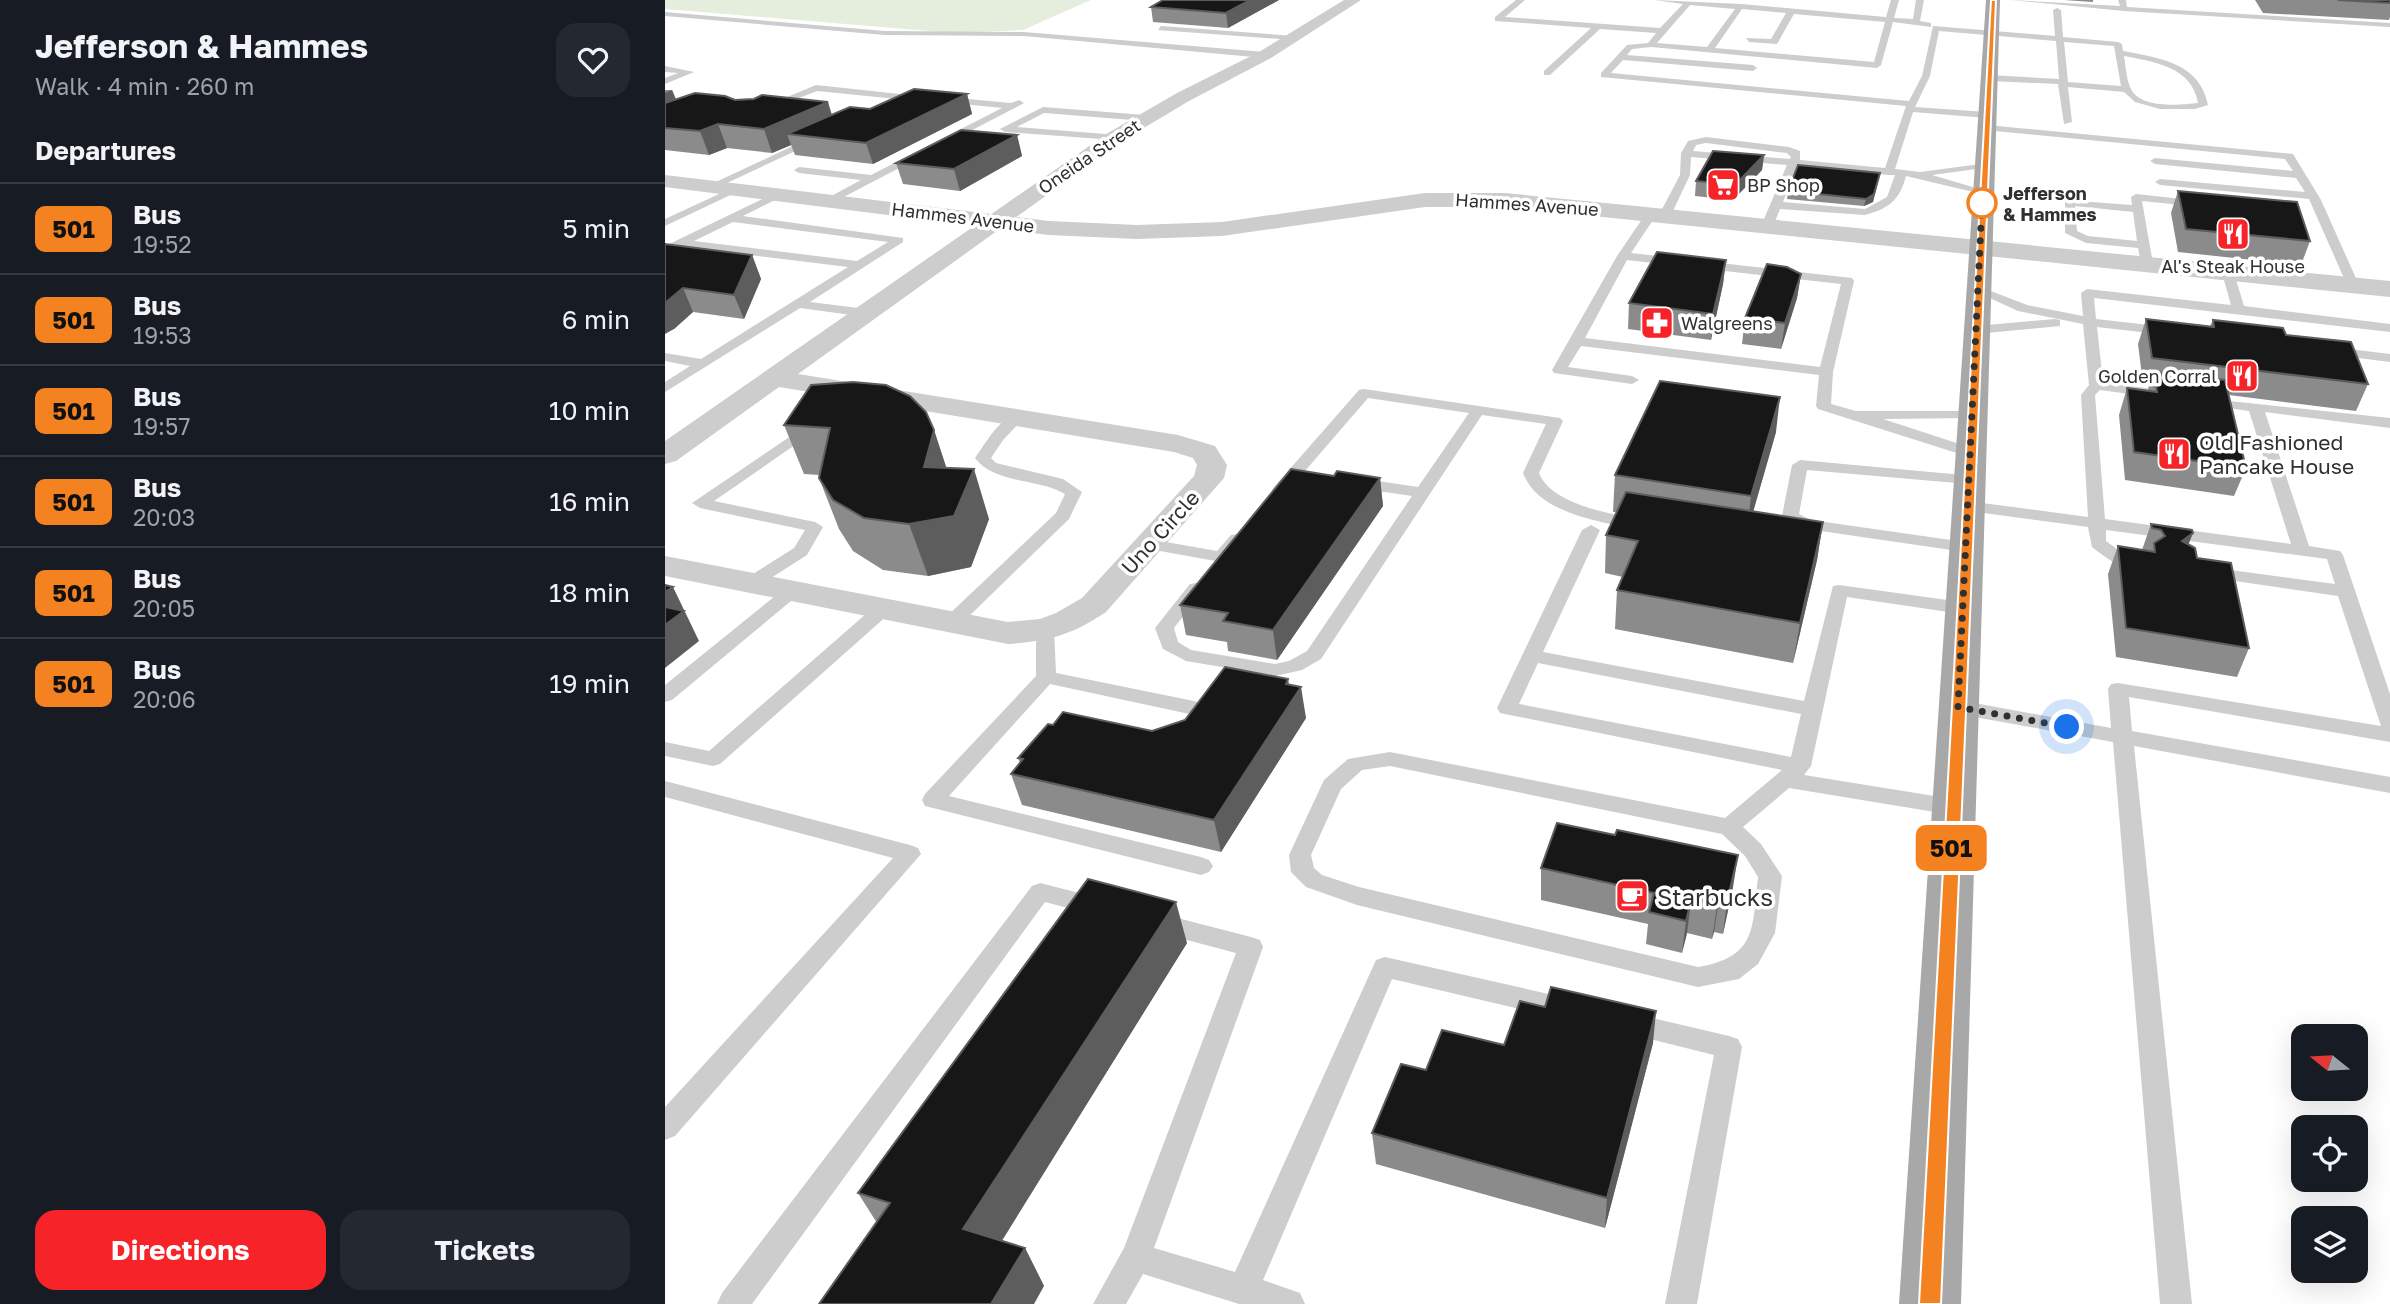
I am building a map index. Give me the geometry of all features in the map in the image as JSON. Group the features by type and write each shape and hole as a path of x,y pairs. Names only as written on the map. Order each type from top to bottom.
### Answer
{"main road":[{"path":"1930,1304 1979,248 1993,3"}],"street":[{"name":"Oneida Street","path":"665,455 1115,137 1145,118 1265,55 1354,0"},
{"name":"Hammes Avenue","path":"665,181 1104,232 1187,232 1389,204 1454,199 1505,200 1658,214 1771,215 1979,248 2145,255 2228,273 2390,289"},
{"name":"Uno Circle","path":"665,566 1008,633 1045,630 1069,621 1094,605 1209,478 1212,465 1204,452 1178,444 1018,417 845,405 773,378"}],"lane":[{"path":"1521,0 1498,19 1662,31"},
{"path":"1658,0 1890,18 1936,28 2058,36 2118,44 2126,89 2133,97 2150,104 2190,108 2203,105 2203,96 2194,77 2164,63 2120,53"},
{"path":"1895,0 1877,65 1651,45 1630,47 1604,75 1910,107 1987,121 2148,142 2289,156 2302,175 2353,285"},
{"path":"1916,22 1920,0"},
{"path":"2014,0 2046,4"},
{"path":"2129,0 2243,7 2249,16"},
{"path":"1651,45 1689,2"},
{"path":"1993,3 2123,4 2390,25"},
{"path":"1709,50 1741,6"},
{"path":"1741,40 1774,42 1792,10"},
{"path":"2057,10 2067,122"},
{"path":"665,14 885,33 1024,34 1265,55"},
{"path":"1547,73 1597,27"},
{"path":"1161,28 1294,38"},
{"path":"1794,163 1771,215 1865,212 1886,206 1895,196 1895,172 1910,107 1926,76 1936,28"},
{"path":"1718,38 1729,39"},
{"path":"1620,57 1753,68"},
{"path":"665,69 690,72 665,81"},
{"path":"1989,78 2126,89"},
{"path":"762,109 816,88 909,98 888,107"},
{"path":"828,201 1016,104 946,100"},
{"path":"773,105 800,108"},
{"path":"1115,137 1005,129 1043,110 1145,118"},
{"path":"710,187 820,138"},
{"path":"2148,142 2160,182"},
{"path":"1632,380 1559,370 1623,256 1658,214 1685,175 1686,153 1916,174 1982,193"},
{"path":"2155,161 2302,175"},
{"path":"1916,174 1984,164"},
{"path":"799,170 872,178"},
{"path":"2137,203 2160,182 2312,196"},
{"path":"665,223 736,190"},
{"path":"665,251 777,195"},
{"path":"2137,203 2145,255 2071,233 2069,202 2137,203 2215,206"},
{"path":"2309,215 2322,216"},
{"path":"665,388 899,240 731,218"},
{"path":"680,243 859,265"},
{"path":"1623,256 1848,281 1826,372 1823,406 1855,415 1968,479 2096,524 2334,555 2390,724"},
{"path":"2228,273 2239,310"},
{"path":"2143,563 2120,559 2098,543 2088,395 2096,385 2087,293 2364,323 2386,345 2386,365 2390,372"},
{"path":"798,304 866,313"},
{"path":"1977,310 2023,308 2091,322 2186,334"},
{"path":"1977,310 2026,324 2091,322"},
{"path":"1577,341 1826,372"},
{"path":"2322,350 2386,345"},
{"path":"665,357 704,364"},
{"path":"2096,385 2163,395"},
{"path":"1270,501 1364,393 1555,421 1531,473 1536,486 1582,513 1653,527"},
{"path":"2189,398 2390,424"},
{"path":"751,583 801,551 815,527 700,503 845,405"},
{"path":"2256,408 2302,551"},
{"path":"1246,529 1164,628 1170,645 1186,655 1275,670 1295,666 1314,655 1478,410"},
{"path":"1855,415 1968,479"},
{"path":"952,622 1063,515 1074,492 1057,482 991,467 983,458 997,437 1018,417"},
{"path":"1807,524 1790,516 1800,464 1968,479"},
{"path":"1295,472 1320,477"},
{"path":"1789,534 1807,524 1968,479"},
{"path":"1346,481 1422,493"},
{"path":"1591,530 1507,708 1953,807"},
{"path":"1149,544 1221,558"},
{"path":"2183,568 2345,590"},
{"path":"1729,827 1792,772 1813,709 1839,590 1962,608"},
{"path":"665,695 791,592"},
{"path":"665,748 713,759 882,610"},
{"path":"1045,630 1046,677 933,800 1202,866"},
{"path":"1532,656 1813,709"},
{"path":"1046,677 1194,708"},
{"path":"2176,1304 2118,689 2390,735"},
{"path":"1958,707 2390,785"},
{"path":"1389,759 1729,827 1753,850 1770,876 1763,933 1749,957 1730,972 1698,977 1357,895 1314,881 1303,872 1300,855 1332,785 1356,764 1389,759"},
{"path":"665,789 910,854 665,1127"},
{"path":"733,1304 1040,892 1251,947 1136,1256 1109,1304"},
{"path":"1243,1290 1385,967 1729,1047 1681,1304"},
{"path":"1136,1256 1289,1304"}],"green space":[{"path":"665,0 1091,0 1023,30 953,33 665,9"}],"building":[{"path":"1163,0 1250,0 1226,13 1151,7"},
{"path":"2338,0 2390,0 2390,3"},
{"path":"914,89 967,94 866,143 787,134 850,107 870,109"},
{"path":"695,93 725,96 735,100 754,99 762,95 828,102 764,129 718,124 700,131 665,128 665,103"},
{"path":"961,130 1017,135 954,169 896,163"},
{"path":"1713,151 1764,155 1735,185 1696,181"},
{"path":"1798,165 1880,173 1874,194 1866,199 1788,191"},
{"path":"2178,191 2297,202 2310,241 2186,229"},
{"path":"665,244 752,255 734,295 683,288 665,303"},
{"path":"1657,252 1726,260 1713,314 1629,303"},
{"path":"1767,264 1787,267 1801,274 1785,323 1745,318"},
{"path":"2146,319 2214,327 2213,320 2283,328 2286,335 2351,342 2368,384 2152,358"},
{"path":"2154,372 2225,380 2246,468 2134,452 2127,388 2157,392"},
{"path":"1660,381 1780,397 1751,496 1615,475"},
{"path":"853,382 886,385 910,396 926,412 934,430 924,467 974,469 954,516 909,524 864,518 833,500 819,478 830,428 784,425 811,385"},
{"path":"1291,469 1334,476 1337,471 1380,478 1273,630 1223,621 1228,613 1180,605"},
{"path":"1626,492 1823,522 1800,623 1617,590 1638,541 1606,535"},
{"path":"2151,524 2192,530 2193,533 2182,541 2195,548 2197,558 2231,563 2249,648 2126,628 2118,546 2155,552 2154,543 2165,536 2161,530 2152,528"},
{"path":"665,607 684,611 665,625"},
{"path":"1225,667 1288,679 1286,684 1301,687 1214,820 1011,774 1023,759 1018,758 1048,724 1053,725 1063,712 1152,731 1185,720"},
{"path":"1557,823 1615,835 1617,830 1738,855 1727,902 1719,900 1717,907 1691,901 1686,921 1649,912 1654,893 1541,868"},
{"path":"1088,879 1176,902 963,1229 1025,1248 991,1304 819,1304 890,1203 858,1193"},
{"path":"1551,987 1656,1011 1607,1198 1372,1133 1401,1064 1426,1070 1442,1030 1504,1045 1520,1001 1545,1007"}],"bus line":[{"name":"501","path":"1930,1304 1969,452 1993,0"}],"place":[{"name":"BP Shop","path":"1723,185"},
{"name":"Jefferson & Hammes","path":"1982,203"},
{"name":"Al's Steak House","path":"2233,234"},
{"name":"Walgreens","path":"1657,323"},
{"name":"Golden Corral","path":"2242,376"},
{"name":"Old Fashioned Pancake House","path":"2174,454"},
{"name":"Starbucks","path":"1632,896"}],"route":[{"path":"1982,203 1958,707 2067,727"}]}
